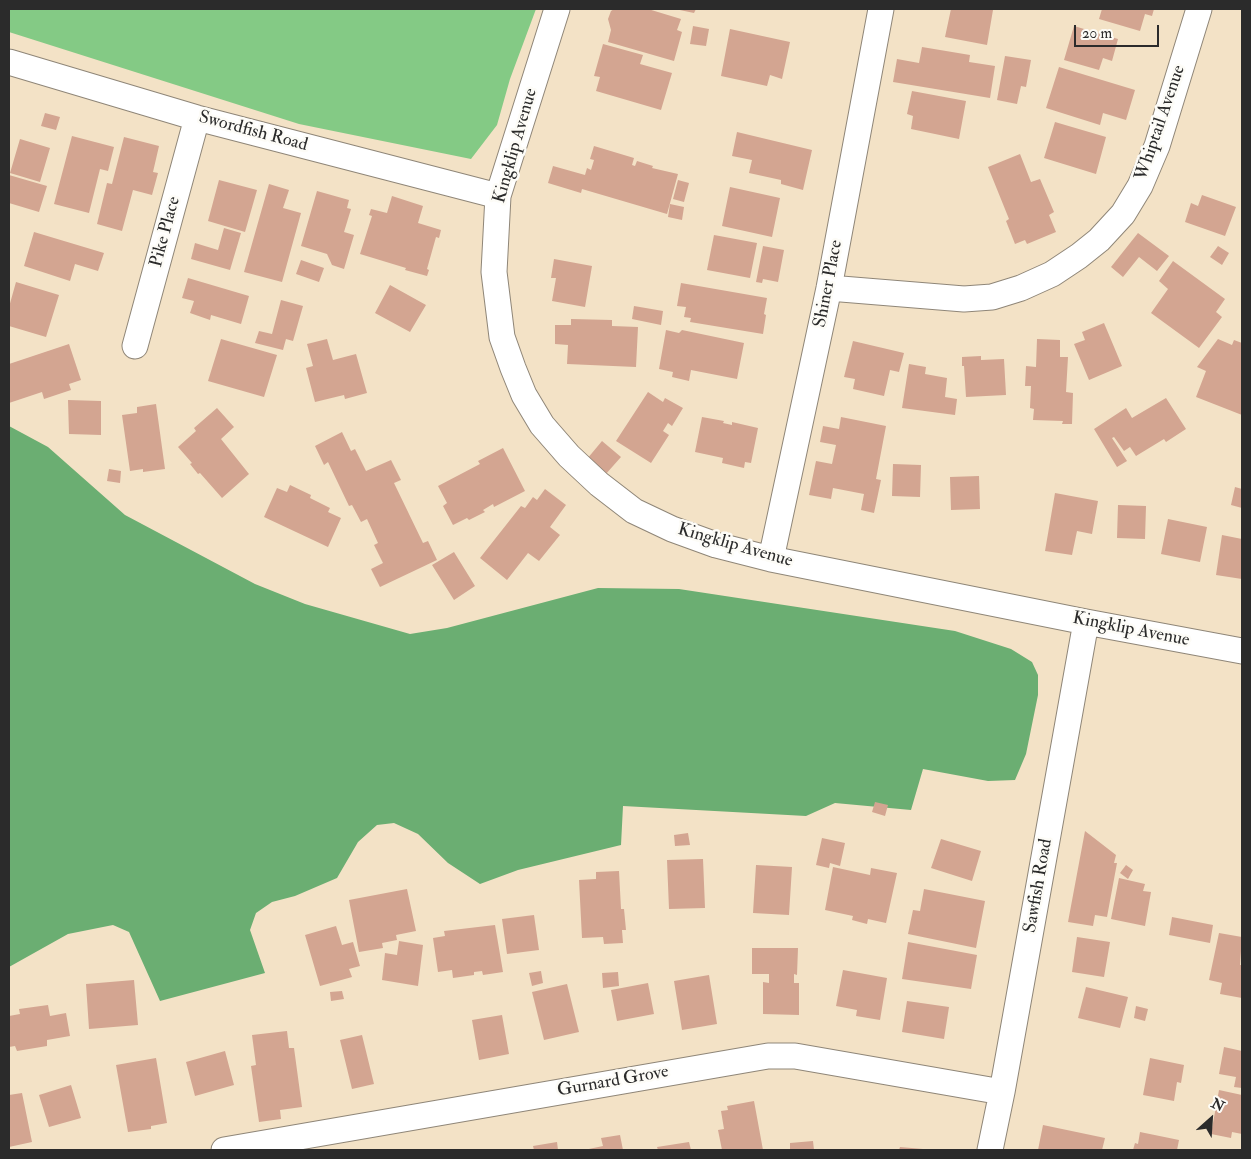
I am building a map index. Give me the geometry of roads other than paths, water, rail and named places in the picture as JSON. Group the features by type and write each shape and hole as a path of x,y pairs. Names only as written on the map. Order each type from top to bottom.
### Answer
{"street":[{"name":"Kingklip Avenue","path":"557,9 498,196 494,272 502,337 524,395 542,424 569,456 599,484 634,511 680,532 716,545 771,559 1242,651"},
{"name":"Shiner Place","path":"771,559 829,288 881,9"},
{"name":"Whiptail Avenue","path":"829,288 964,299 992,297 1044,278 1079,256 1098,240 1123,214 1140,186 1157,146 1199,9"},
{"name":"Swordfish Road","path":"9,62 197,118 498,196"},
{"name":"Pike Place","path":"135,346 197,118"},
{"name":"Sawfish Road","path":"990,1150 1086,622"},
{"name":"Gurnard Grove","path":"224,1150 768,1056 796,1056 1002,1092"}]}
